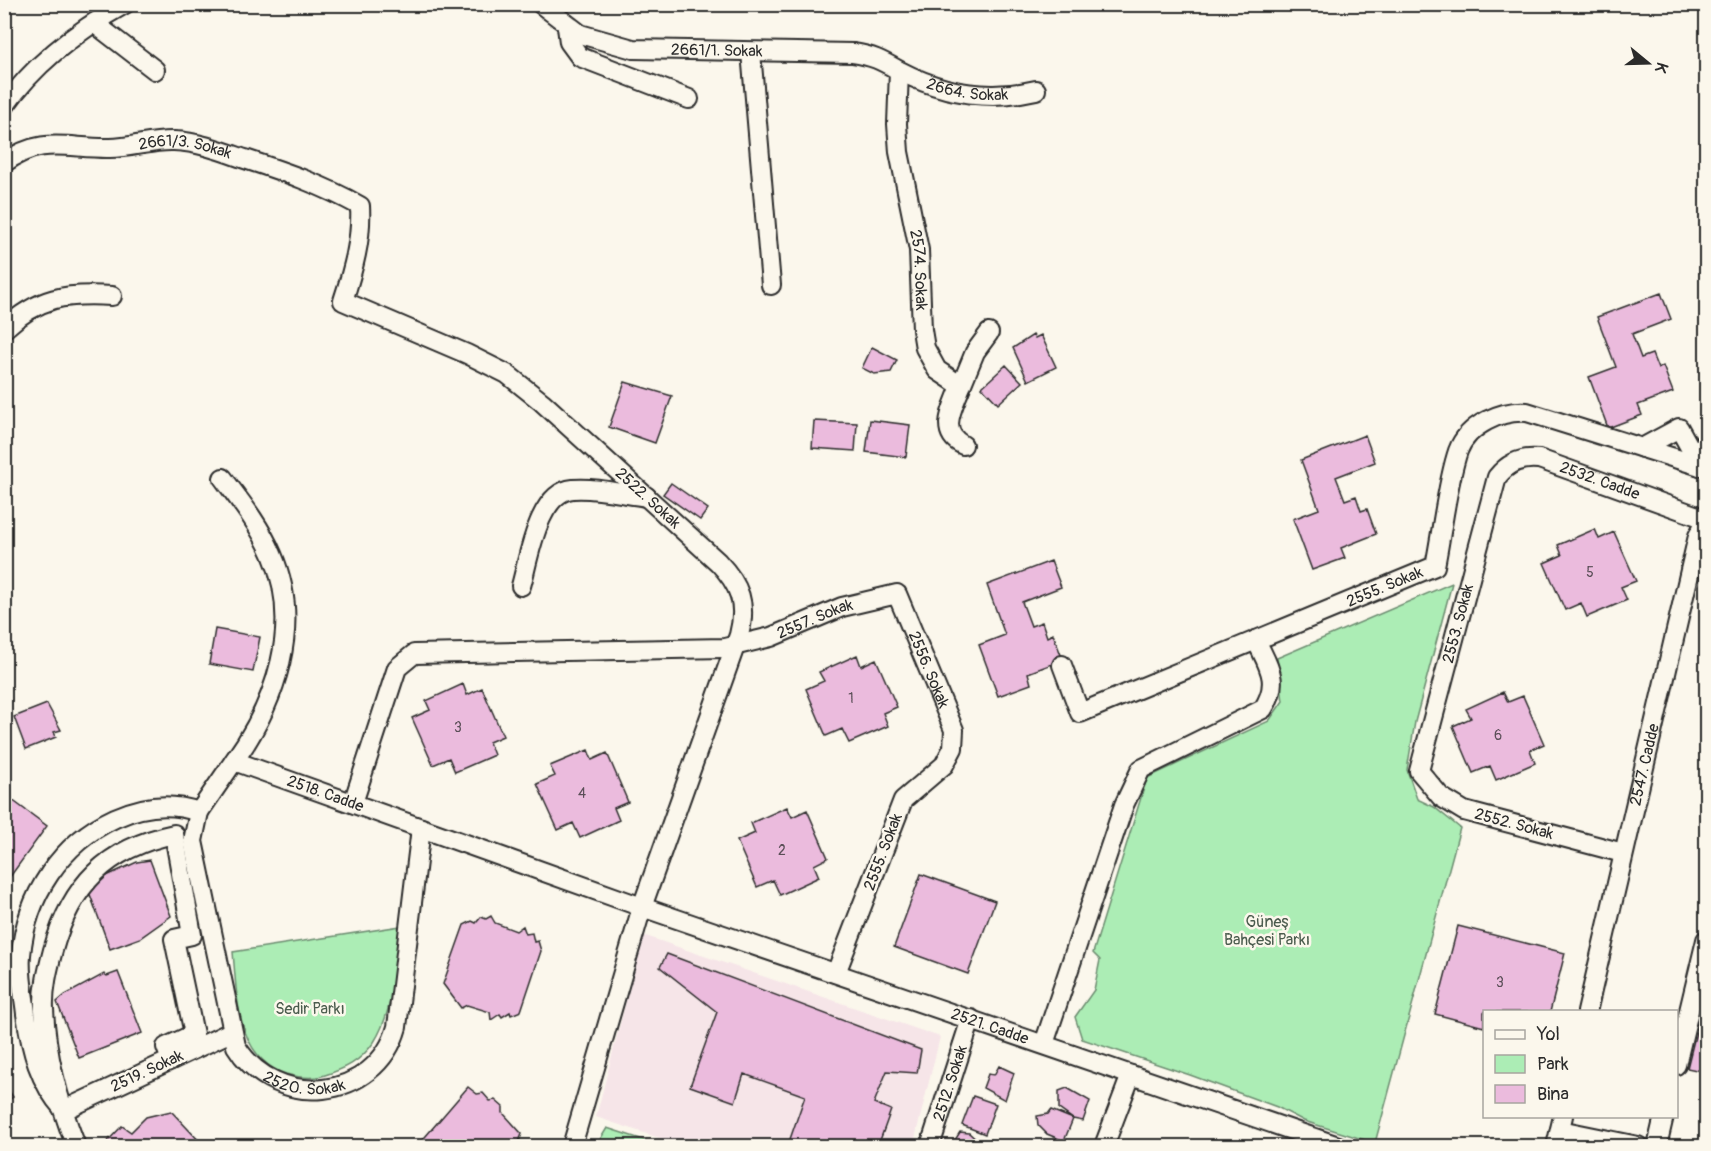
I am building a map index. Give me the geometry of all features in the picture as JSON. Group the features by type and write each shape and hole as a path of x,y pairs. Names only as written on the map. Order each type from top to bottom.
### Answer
{"street":[{"path":"4,107 40,66 94,23 125,4"},
{"name":"2661/1. Sokak","path":"542,4 567,27 605,43 643,51 853,53 880,59 899,71"},
{"path":"94,23 155,70"},
{"path":"567,27 571,49 580,57 689,99"},
{"path":"751,52 771,285"},
{"name":"2664. Sokak","path":"899,71 970,95 1011,96 1036,90"},
{"name":"2574. Sokak","path":"899,71 897,123 899,152 919,250 922,330 925,348 937,370 961,386"},
{"name":"2661/3. Sokak","path":"4,163 35,146 49,144 109,148 155,141 186,142 304,179 360,206"},
{"name":"2522. Sokak","path":"360,206 360,235 344,301 467,354 507,374 542,402 718,562 736,583 744,608 735,646 642,906"},
{"path":"4,329 36,304 52,298 83,295 112,296"},
{"path":"963,445 951,436 948,428 961,386 975,352 989,333"},
{"name":"2555. Sokak","path":"1062,665 1080,713 1436,566 1459,450 1473,431 1495,416 1517,411 1527,412 1700,466"},
{"path":"1642,448 1679,428 1700,466"},
{"path":"1700,466 1707,440"},
{"name":"2532. Cadde","path":"1497,477 1515,461 1523,458 1539,459 1707,520"},
{"name":"2553. Sokak","path":"1419,771 1497,477"},
{"path":"64,1110 42,1080 31,1041 22,982 24,930 32,906 59,859 80,838 102,824 145,807 184,807 199,812 252,735 266,706 285,645 286,616 273,556 245,506 223,478"},
{"path":"521,586 540,519 558,494 570,489 584,489 646,497"},
{"name":"2547. Cadde","path":"1587,1010 1698,536 1707,520"},
{"name":"2557. Sokak","path":"353,803 397,668 414,654 695,650 735,646 771,637 842,608 897,594"},
{"name":"2556. Sokak","path":"897,594 954,730 953,748"},
{"path":"1044,1044 1135,777 1141,769 1263,708 1270,695 1273,679 1256,640"},
{"name":"2555. Sokak","path":"836,973 903,800 940,769 953,748"},
{"name":"2518. Cadde","path":"234,761 642,906"},
{"name":"2552. Sokak","path":"1419,771 1441,797 1464,811 1623,853"},
{"name":"2520. Sokak","path":"199,812 193,841 231,1032 240,1052 253,1068 276,1082 299,1089 332,1088 345,1084 372,1068 384,1057 392,1043 397,1027 421,828"},
{"path":"76,1146 49,1053 44,1006 50,963 64,918 77,892 91,875 106,864 144,844 174,834 192,935 174,939 194,1034 166,1047 171,1060"},
{"path":"572,1146 642,906"},
{"name":"2521. Cadde","path":"642,906 1338,1146"},
{"path":"1678,1062 1702,982 1707,940"},
{"name":"2512. Sokak","path":"930,1146 971,1018"},
{"name":"2519. Sokak","path":"64,1110 231,1032"},
{"path":"1104,1146 1131,1075"},
{"path":"1657,1146 1664,1118"},
{"path":"1560,1131 1638,1146"}],"shaded area":[{"path":"643,935 940,1037 913,1146 683,1146 596,1117"}],"green space":[{"name":"Güneş Bahçesi Parkı","path":"1452,583 1415,722 1407,770 1417,799 1434,807 1460,828 1375,1143 1304,1121 1277,1107 1082,1039 1075,1017 1094,990 1100,960 1093,953 1147,778 1269,721 1283,701 1277,658"},
{"name":"Sedir Parkı","path":"401,926 393,986 386,1015 374,1042 363,1055 338,1071 322,1076 299,1077 286,1074 270,1066 257,1054 248,1040 242,1023 233,952"},
{"path":"607,1128 662,1146 596,1146"}],"building":[{"path":"1661,293 1671,319 1632,334 1641,358 1652,354 1658,369 1663,366 1673,392 1638,405 1642,415 1608,428 1589,377 1616,367 1597,317"},
{"path":"1033,335 1035,338 1041,335 1056,367 1028,381 1013,348"},
{"path":"872,347 897,360 891,372 874,374 862,368"},
{"path":"1006,365 1022,382 998,404 982,387"},
{"path":"625,382 672,396 655,443 609,427"},
{"path":"870,420 910,425 906,457 866,452"},
{"path":"814,421 857,423 855,451 812,448"},
{"path":"1365,435 1375,462 1336,477 1345,500 1356,496 1361,511 1367,509 1376,534 1341,548 1345,558 1312,570 1293,519 1319,509 1301,460"},
{"path":"671,483 708,509 700,520 663,494"},
{"path":"1595,529 1599,539 1614,532 1636,581 1621,587 1627,600 1587,617 1581,603 1565,610 1544,563 1562,555 1558,545"},
{"path":"1051,561 1061,587 1022,602 1031,626 1042,622 1047,637 1053,634 1063,660 1028,673 1031,684 998,696 979,645 1005,635 987,585"},
{"path":"215,629 260,637 253,672 209,664"},
{"path":"857,655 861,666 876,659 897,707 883,713 888,726 849,743 842,729 826,736 806,689 824,681 819,672"},
{"path":"463,684 467,695 482,688 503,736 489,742 494,755 455,772 449,758 433,765 412,718 430,710 426,701"},
{"path":"1503,692 1508,702 1523,696 1544,744 1530,750 1535,763 1496,780 1490,766 1473,773 1453,726 1471,718 1466,709"},
{"path":"47,704 61,730 54,732 56,737 26,749 14,717"},
{"path":"588,750 592,760 607,753 628,802 614,808 619,820 580,838 573,823 558,830 537,784 555,776 550,766"},
{"path":"4,794 47,826 4,885"},
{"path":"787,807 792,817 807,810 828,858 814,865 819,877 780,895 773,880 757,887 737,841 755,833 751,823"},
{"path":"150,860 171,916 140,938 110,949 88,889 100,879 137,862"},
{"path":"921,874 995,901 968,974 894,947"},
{"path":"491,916 495,923 516,931 523,926 526,934 532,933 534,942 538,941 541,951 521,1011 511,1015 510,1012 502,1017 500,1014 491,1020 490,1012 467,1005 461,1008 443,984 464,925 472,921 476,923 481,917 486,919"},
{"path":"1458,926 1565,953 1551,1010 1483,1010 1483,1027 1435,1014"},
{"path":"667,954 921,1050 917,1073 887,1071 874,1103 891,1110 878,1146 802,1146 789,1142 805,1096 744,1074 735,1102 690,1086 717,1012 660,967"},
{"path":"118,972 142,1033 79,1058 57,1002 65,995 104,974 107,976"},
{"path":"1702,1008 1706,1010 1706,1072 1687,1068"},
{"path":"999,1066 1014,1073 1005,1100 983,1088 988,1074 994,1075"},
{"path":"4,1083 13,1097 4,1103"},
{"path":"468,1087 477,1094 483,1093 490,1101 495,1100 503,1107 503,1113 522,1134 516,1146 421,1146 419,1144"},
{"path":"1067,1088 1090,1101 1083,1121 1073,1119 1059,1109 1059,1091"},
{"path":"973,1096 996,1104 985,1134 962,1125"},
{"path":"1051,1110 1073,1119 1064,1141 1047,1134 1038,1125 1037,1116 1048,1114"},
{"path":"171,1111 204,1146 103,1146 122,1126 131,1132 146,1117"},
{"path":"960,1132 969,1133 983,1146 960,1146 962,1142 955,1140"},
{"path":"1212,1142 1226,1146 1210,1146"}]}
